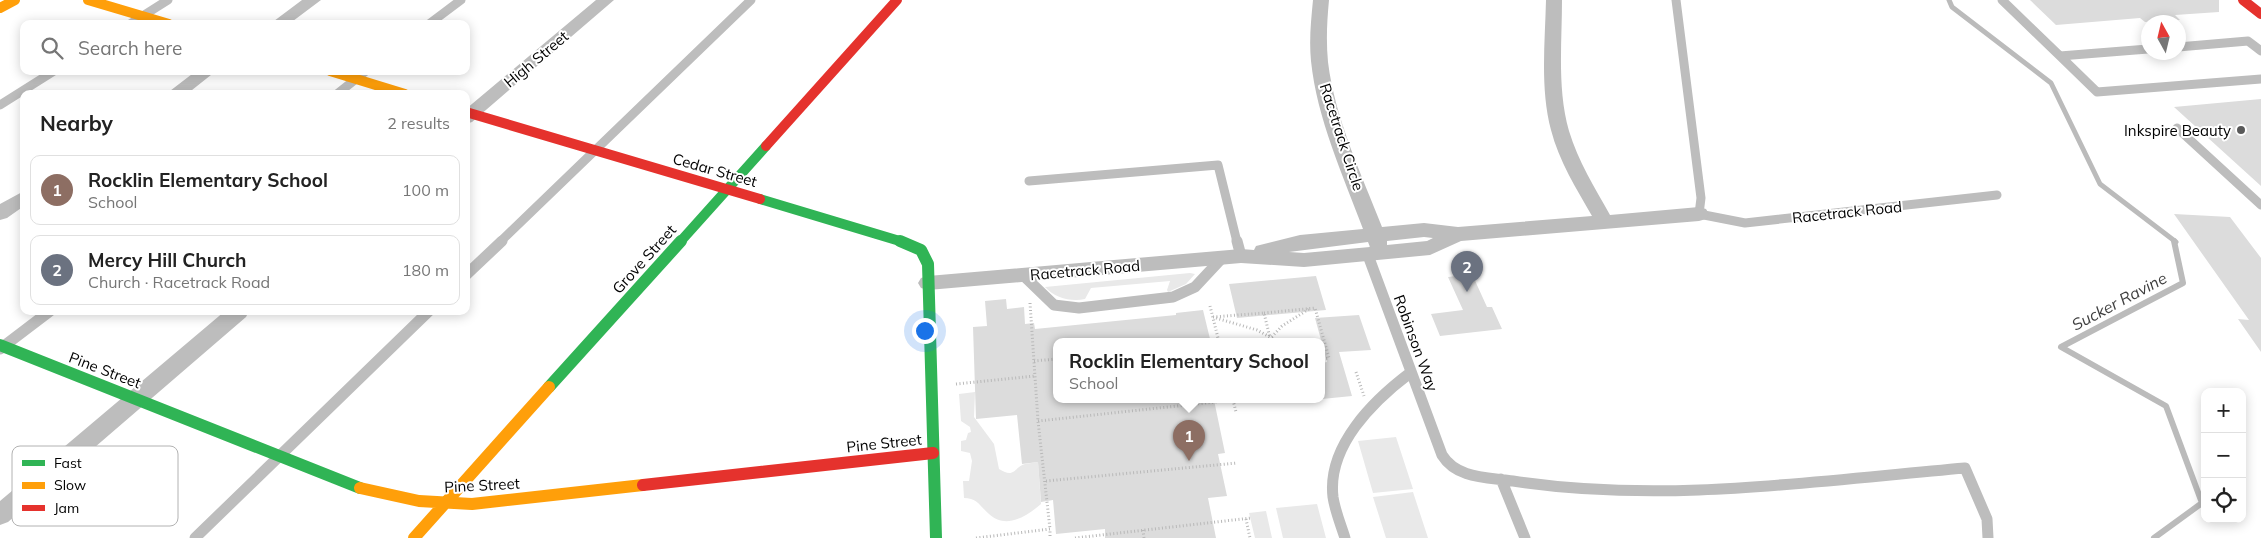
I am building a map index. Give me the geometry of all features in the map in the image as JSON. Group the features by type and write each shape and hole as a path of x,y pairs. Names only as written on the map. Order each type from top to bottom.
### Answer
{"street":[{"path":"0,8 15,0"},
{"path":"88,0 156,20"},
{"path":"284,20 312,0"},
{"name":"High Street","path":"470,113 606,0"},
{"name":"Grove Street","path":"414,538 897,0"},
{"name":"Racetrack Circle","path":"1320,0 1317,18 1318,52 1328,104 1375,244"},
{"path":"1554,0 1555,100 1559,130 1573,166 1604,221"},
{"path":"2252,4 2261,14"},
{"path":"181,90 202,75"},
{"path":"343,75 392,90"},
{"name":"Cedar Street","path":"470,116 728,188 912,245 921,250 926,256 928,283 936,538"},
{"path":"0,213 20,200"},
{"name":"Racetrack Road","path":"928,283 1232,257 1304,260 1375,244 1430,248 1458,234 1698,214"},
{"path":"81,446 235,315"},
{"name":"Pine Street","path":"1,347 137,398 362,489 419,501 472,504 933,453"},
{"path":"0,515 12,505"}],"lane":[{"path":"136,20 168,0"},
{"path":"434,20 460,0"},
{"path":"470,271 751,0"},
{"path":"1676,0 1701,198 1698,214"},
{"path":"2002,0 2097,92 2261,79"},
{"path":"2186,46 2248,41 2261,51"},
{"path":"2060,56 2141,50"},
{"path":"24,90 48,75"},
{"path":"342,90 361,75"},
{"path":"0,105 20,92"},
{"path":"2177,128 2261,205"},
{"path":"1024,276 1054,305 1079,308 1173,297 1195,287 1232,257 1218,165 1029,181"},
{"name":"Racetrack Road","path":"1698,214 1745,223 1997,195"},
{"name":"Robinson Way","path":"1375,244 1369,258 1442,456 1449,466 1463,473 1501,479"},
{"path":"1,347 45,315"},
{"path":"195,538 425,315"},
{"path":"1345,538 1333,496 1334,479 1340,456 1368,408 1392,385 1410,373"},
{"path":"1524,538 1501,479 1646,492 1719,490 1965,468 1987,519 1988,538"}],"path":[{"path":"1030,301 1038,421 1046,481 1050,538"},
{"path":"1210,306 1218,338"},
{"path":"1212,317 1315,308 1323,338"},
{"path":"1273,338 1282,326 1310,309"},
{"path":"1264,313 1270,338"},
{"path":"1212,317 1257,330 1268,338"},
{"path":"1325,344 1329,358 1325,359"},
{"path":"1034,361 1053,359"},
{"path":"1356,372 1368,408"},
{"path":"956,384 1035,376"},
{"path":"1038,421 1205,403"},
{"path":"1234,403 1236,412"},
{"path":"1046,481 1237,462"},
{"path":"1075,538 1248,518 1250,538"},
{"path":"976,538 1020,536 1050,529"},
{"path":"1143,530 1144,538"}],"shaded area":[{"path":"1195,274 1186,284 1168,292 1170,281 1091,288 1085,299 1074,300 1058,296 1045,287"},
{"path":"975,392 974,417 994,444 999,469 1011,473 1021,465 1038,462 1041,504 1016,520 1002,521 996,519 975,501 964,498 963,481 969,481 972,461 970,453 961,451 961,441 966,440 968,433 971,432 970,427 961,421 959,394"},
{"path":"1396,437 1413,489 1373,493 1358,441"},
{"path":"1413,492 1428,538 1386,538 1373,497"},
{"path":"1317,504 1326,538 1283,538 1276,508"},
{"path":"1266,511 1272,538 1255,538 1249,513"}],"building":[{"path":"2030,0 2219,0 2219,12 2141,15 2141,19 2056,25"},
{"path":"2261,99 2261,186 2174,107"},
{"path":"2174,214 2230,217 2261,258 2261,352 2238,319 2249,320"},
{"path":"1472,274 1487,307 1492,307 1502,329 1440,336 1431,314 1463,310 1448,277"},
{"path":"1316,276 1326,310 1237,318 1229,284"},
{"path":"1006,299 1007,309 1024,307 1025,324 1034,323 1035,329 1176,315 1176,313 1203,310 1210,338 1053,338 1053,403 1215,403 1225,453 1218,454 1227,496 1208,498 1216,538 1105,538 1105,529 1056,534 1053,500 1041,502 1038,462 1022,464 1017,415 976,419 973,327 987,326 985,301"},
{"path":"1359,315 1371,350 1339,352 1352,396 1325,399 1325,362 1327,362 1325,338 1320,338 1315,318"}],"waterway":[{"name":"Sucker Ravine","path":"1949,0 1952,7 2051,83 2100,184 2176,242"},
{"name":"Sucker Ravine","path":"2154,538 2202,503 2166,406 2061,347 2183,283 2174,241"}],"traffic: fast":[{"path":"549,387 766,146"},
{"path":"760,199 901,241 921,250 928,264 936,538"},
{"path":"0,345 360,488"}],"traffic: slow":[{"path":"0,8 15,0"},
{"path":"88,0 156,20"},
{"path":"343,75 392,90"},
{"path":"414,538 549,387"},
{"path":"360,488 419,501 472,504 643,485"}],"traffic: jam":[{"path":"766,146 897,0"},
{"path":"2243,0 2261,14"},
{"path":"470,113 760,199"},
{"path":"643,485 933,453"}],"place":[{"name":"Inkspire Beauty","path":"2241,130"},
{"name":"Mercy Hill Church","path":"1467,292"},
{"name":"Rocklin Elementary School","path":"1189,461"}]}
